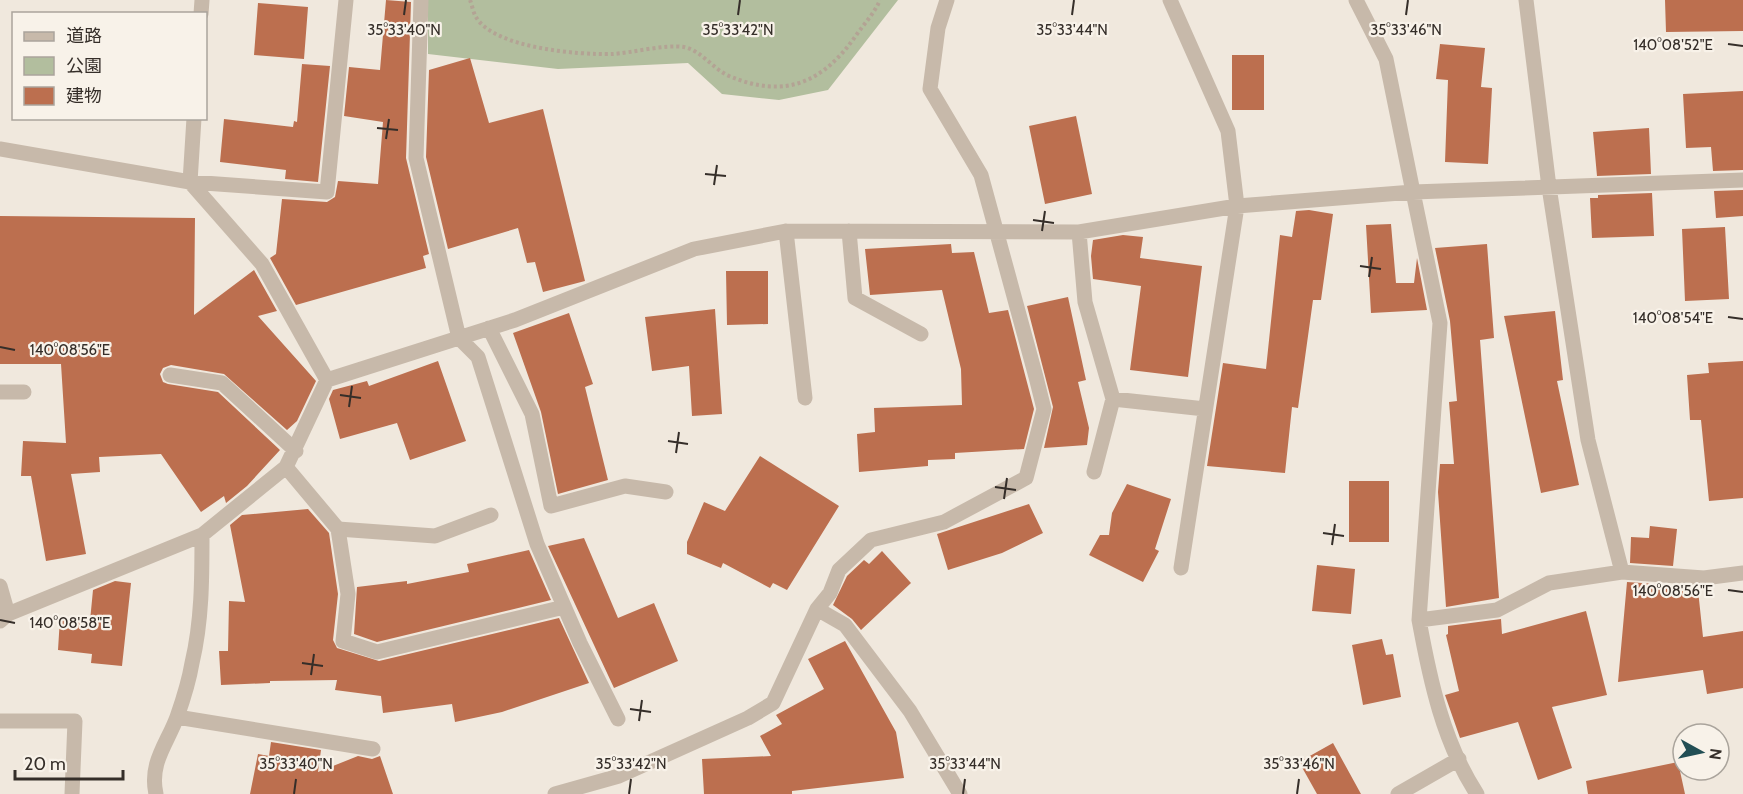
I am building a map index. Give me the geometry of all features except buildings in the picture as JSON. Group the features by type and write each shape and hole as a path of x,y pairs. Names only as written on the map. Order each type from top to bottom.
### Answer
{"street":[{"path":"0,148 190,182 327,192 346,0"},
{"path":"421,0 416,158 459,338 478,357 537,544 564,607 618,719"},
{"path":"555,794 619,776 748,718 773,703 817,609 830,593 839,570 871,540 944,522 1026,478 1044,409 981,175 930,90 938,28 947,0"},
{"path":"1170,0 1228,131 1237,206 1181,568"},
{"path":"1356,0 1386,59 1440,323 1419,620 1433,694 1459,759 1477,794"},
{"path":"1526,0 1549,187 1588,440 1622,572"},
{"path":"194,120 190,182 262,264 327,380"},
{"path":"0,586 4,617 202,535 286,467 296,452 327,380 489,328 694,249 786,231 1079,232 1237,206 1413,192 1743,180"},
{"path":"786,231 805,398"},
{"path":"849,231 855,298 921,333"},
{"path":"1079,232 1084,302 1113,399 1094,472"},
{"path":"489,328 532,414 551,506 625,486 666,492"},
{"path":"170,375 222,383 296,452"},
{"path":"0,392 24,392"},
{"path":"1113,399 1206,409"},
{"path":"286,467 338,529 348,594 343,641 378,652 564,607"},
{"path":"338,529 435,536 490,515"},
{"path":"156,794 153,779 155,763 177,717 192,663 202,598 202,535"},
{"path":"1419,620 1497,610 1549,583 1622,572 1704,578 1743,573"},
{"path":"817,609 845,626 860,644 910,711 960,794"},
{"path":"177,717 373,749"},
{"path":"0,721 75,721 72,794"},
{"path":"1398,794 1459,759"}],"path":[{"path":"470,0 476,18 503,39 553,50 610,54 683,47 699,53 717,70 742,81 779,86 802,84 822,74 846,50 880,0"}],"green space":[{"path":"428,0 898,0 828,90 779,100 722,94 688,63 558,69 428,54"}]}
